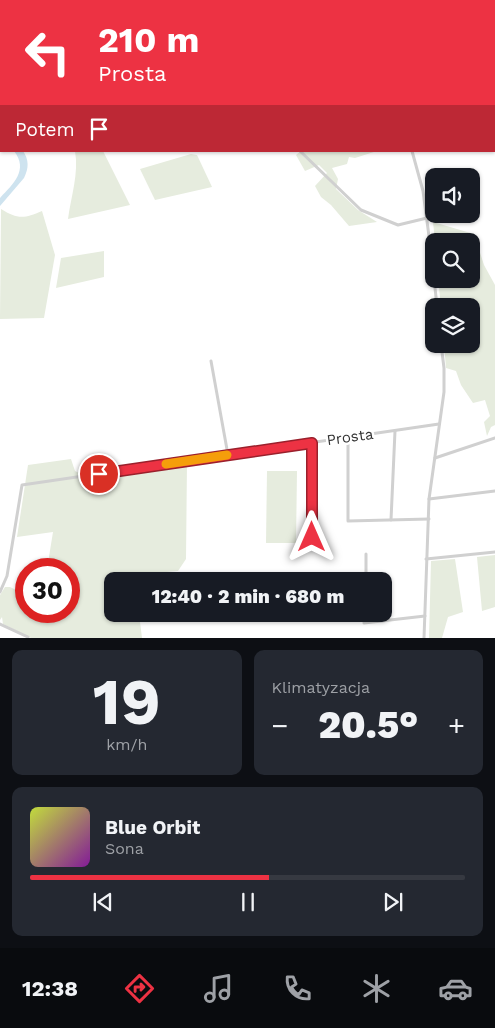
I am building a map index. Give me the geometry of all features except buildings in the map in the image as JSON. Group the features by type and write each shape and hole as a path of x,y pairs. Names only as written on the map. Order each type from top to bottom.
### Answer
{"street":[{"path":"301,152 361,210 398,226 425,219"},
{"path":"412,152 425,204"},
{"path":"424,638 429,499 444,392 442,353"},
{"path":"211,361 228,455"},
{"name":"Prosta","path":"0,592 7,576 22,485 439,424"},
{"path":"391,520 395,431"},
{"path":"348,438 348,521 429,519"},
{"path":"435,458 495,438"},
{"path":"312,443 312,537"},
{"path":"429,499 495,490"},
{"path":"426,559 495,552"},
{"path":"366,554 366,572"},
{"path":"392,620 425,616"},
{"path":"0,624 28,637"}],"shaded area":[{"path":"75,152 104,152 130,205 68,219 76,160"},
{"path":"300,152 374,152 355,158 349,157 347,164 332,168 338,179 336,189 358,210 377,222 349,226 331,205 321,197 315,186 327,173 319,165 305,171 296,155"},
{"path":"191,154 197,155 212,187 155,200 140,169"},
{"path":"1,209 21,217 42,211 55,255 44,318 0,319"},
{"path":"433,223 471,233 434,233"},
{"path":"104,251 104,277 56,288 61,258"},
{"path":"480,253 484,265 495,285 495,425 491,427 487,436 484,422 490,416 485,400 473,403 461,385 456,371 446,368 445,353 480,353 480,298 440,298 439,288 480,288"},
{"path":"71,459 75,471 87,477 187,463 186,559 178,571 104,572 104,622 140,622 142,638 31,638 3,624 2,617 0,620 0,595 5,587 10,587 15,590 15,623 80,623 80,558 49,558 53,532 17,537 28,465"},
{"path":"267,471 297,471 296,543 266,543"},
{"path":"495,555 495,607 482,611 477,557"},
{"path":"455,559 463,612 448,617 442,638 429,638 431,561"}],"water":[{"path":"15,152 23,152 28,164 27,171 24,178 0,206 0,198 14,182 20,171 18,158"}],"slow traffic":[{"path":"166,464 227,455"}],"route":[{"path":"99,474 312,443 312,537"}]}
